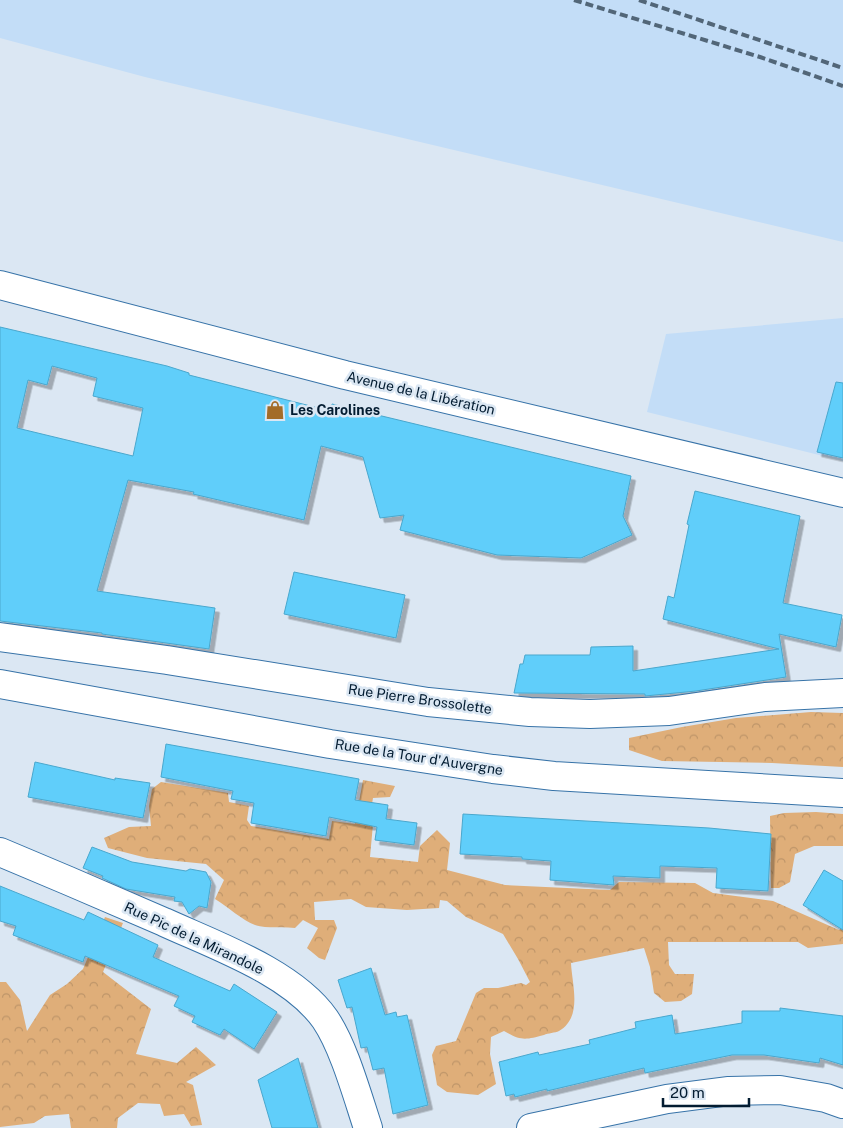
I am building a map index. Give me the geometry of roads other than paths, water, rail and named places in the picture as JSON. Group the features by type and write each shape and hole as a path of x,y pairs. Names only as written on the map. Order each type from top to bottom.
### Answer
{"street":[{"name":"Avenue de la Libération","path":"0,285 336,372 843,493"},
{"name":"Rue Pierre Brossolette","path":"0,637 167,660 428,702 530,712 590,714 669,711 765,697 843,693"},
{"name":"Rue de la Tour d'Auvergne","path":"0,684 330,744 493,769 554,776 843,793"},
{"name":"Rue Pic de la Mirandole","path":"0,852 235,954 293,987 325,1019 350,1074 368,1128"},
{"path":"531,1128 667,1099 729,1091 780,1090 826,1098 843,1104"}],"railway":[{"path":"574,0 760,57 843,86"},
{"path":"639,0 843,68"}],"place":[{"name":"Les Carolines","path":"275,410"}]}
